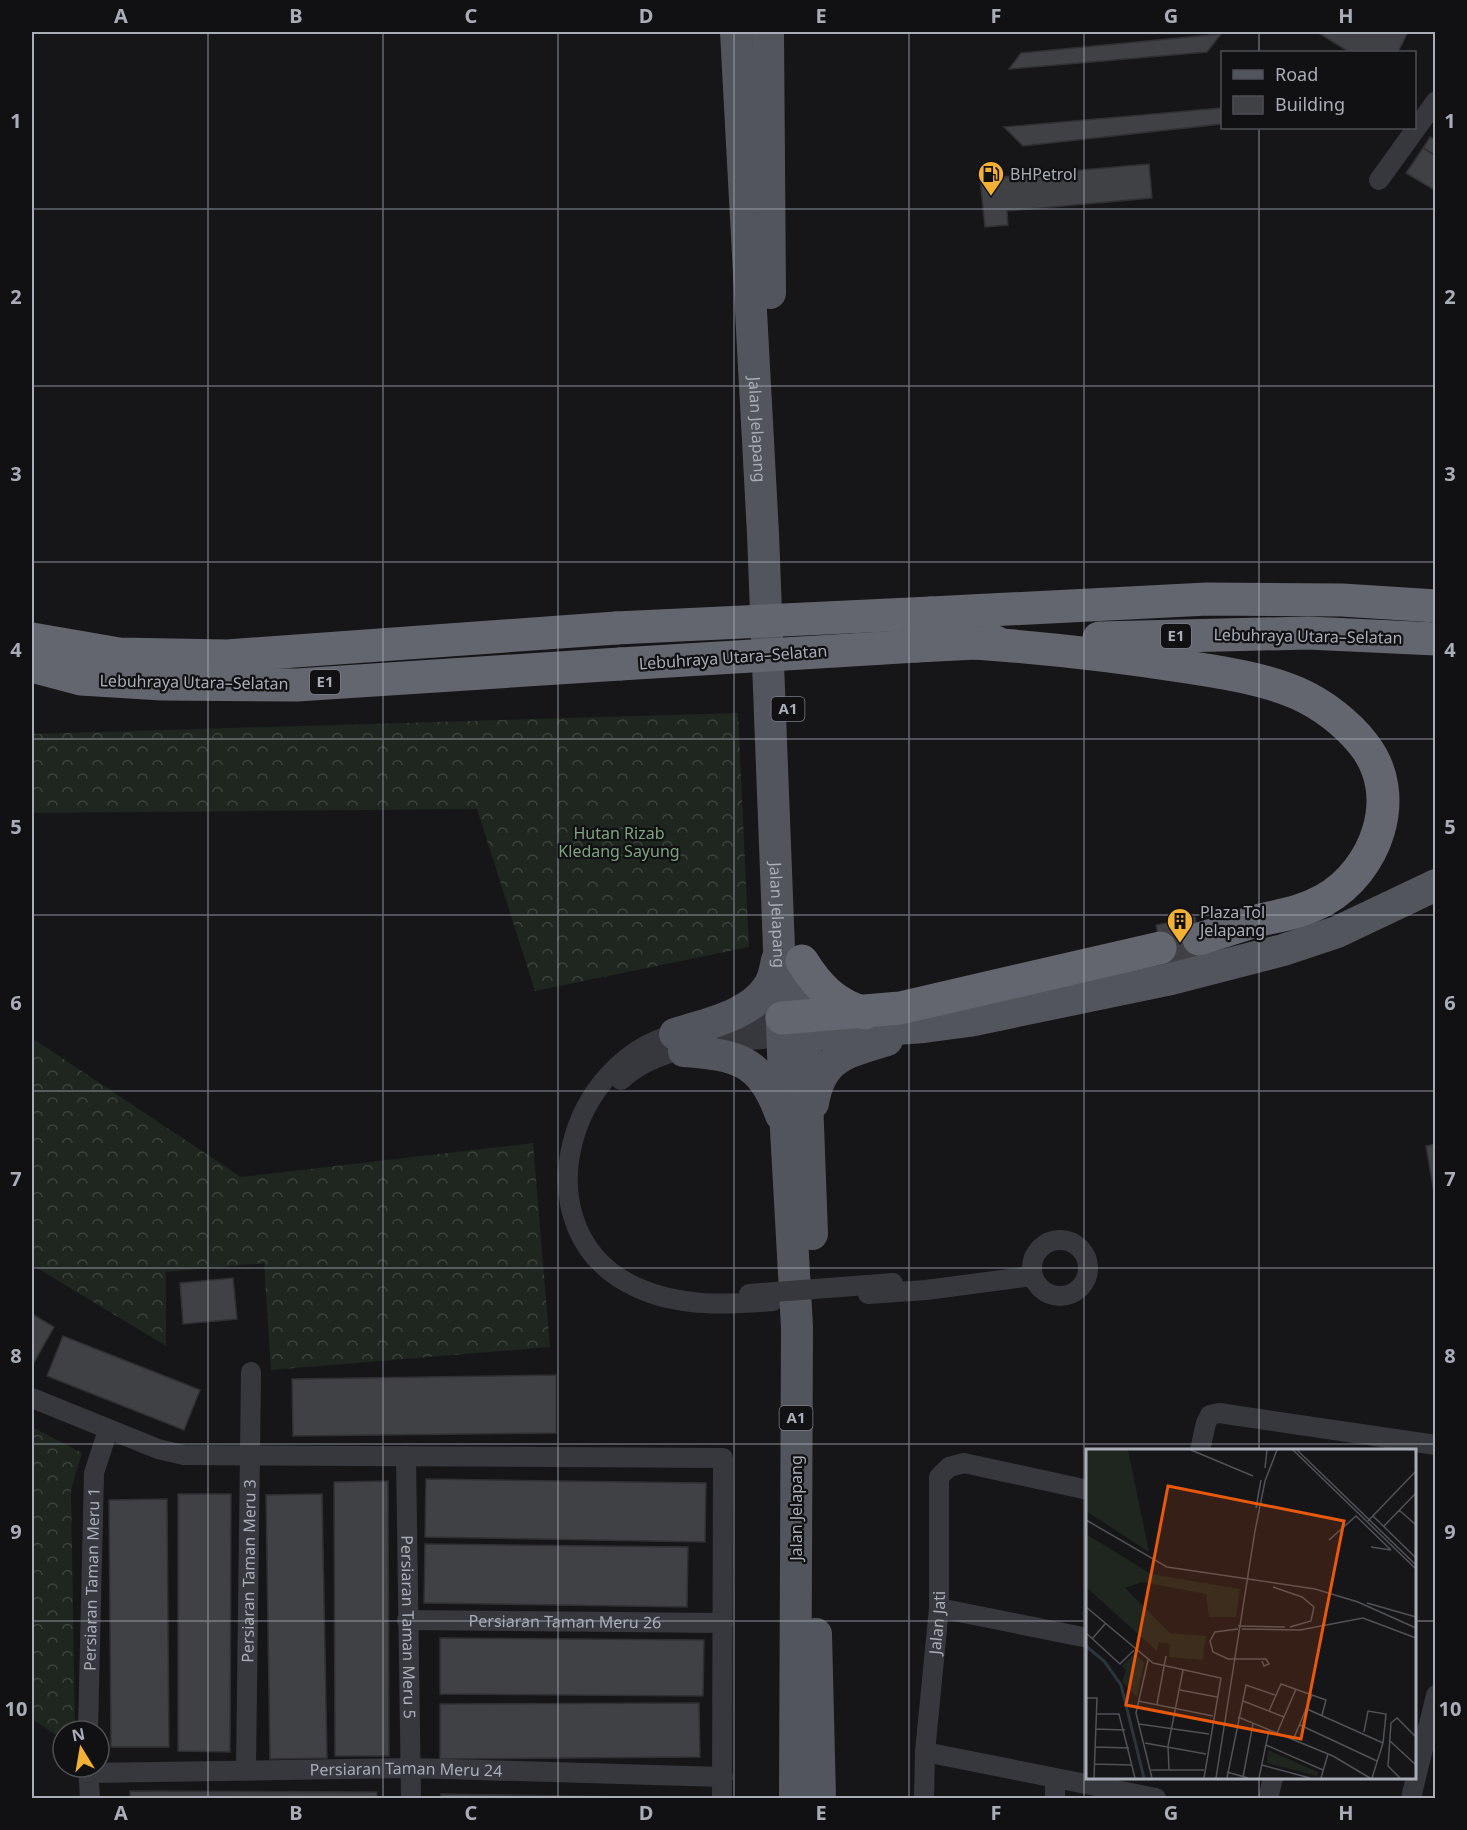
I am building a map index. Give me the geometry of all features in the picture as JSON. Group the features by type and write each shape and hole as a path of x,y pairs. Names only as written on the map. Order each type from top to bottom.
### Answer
{"highway":[{"name":"Lebuhraya Utara–Selatan","path":"32,639 119,654 227,656 616,628 1208,599 1342,600 1436,606"},
{"name":"Lebuhraya Utara–Selatan","path":"32,666 81,679 162,684 297,685 975,643 1308,633 1436,639"},
{"path":"975,643 1094,653 1251,678 1297,693 1333,713 1365,746 1374,765 1383,797 1378,837 1365,863 1345,885 1324,900 1296,914 1260,920 1199,939"},
{"path":"794,1027 900,1008 1160,948"},
{"path":"791,954 828,994 849,1008 865,1013"}],"main road":[{"name":"Jalan Jelapang","path":"736,32 763,534 791,954"},
{"name":"Jalan Jelapang","path":"768,32 768,227 791,954 818,1489 815,1621 820,1798"},
{"path":"798,1124 820,1072 833,1061 858,1048 924,1027 1028,1010 1283,950 1336,932 1436,885"},
{"path":"680,1042 759,998 791,954"},
{"path":"794,1027 924,1027"},
{"path":"680,1042 723,1054 751,1068 771,1088 798,1124"},
{"name":"Jalan Jelapang","path":"795,1798 798,1124"}],"street":[{"path":"1416,129 1436,101"},
{"path":"1379,180 1416,129"},
{"path":"680,1042 623,1078 605,1097 588,1121 577,1153 575,1170 579,1200 596,1241 614,1261 634,1277 675,1290 707,1294 749,1294 1032,1270 926,1290 749,1303 692,1302 648,1291 609,1270 580,1232 570,1201 567,1168 569,1152 578,1121 589,1103 617,1068 653,1042 680,1042 794,1027"},
{"name":"Persiaran Taman Meru 3","path":"246,1769 251,1372"},
{"path":"32,1398 108,1430 172,1453 250,1456 723,1458 722,1798"},
{"path":"1200,1449 1210,1415 1219,1413 1346,1441 1436,1445"},
{"name":"Persiaran Taman Meru 1","path":"88,1719 94,1473 108,1430"},
{"name":"Persiaran Taman Meru 5","path":"406,1456 411,1798"},
{"name":"Jalan Jati","path":"924,1798 925,1752 939,1608 939,1477 949,1467 964,1463 1086,1490"},
{"path":"939,1608 1086,1638"},
{"name":"Persiaran Taman Meru 26","path":"407,1620 723,1623"},
{"path":"1416,1778 1434,1707"},
{"path":"925,1752 1156,1798"},
{"name":"Persiaran Taman Meru 24","path":"111,1770 410,1768 723,1777"},
{"path":"89,1779 90,1798"},
{"path":"1055,1779 1055,1798"},
{"path":"1268,1798 1273,1779"},
{"path":"1411,1798 1416,1779"}],"green space":[{"name":"Hutan Rizab Kledang Sayung","path":"738,713 749,947 535,991 477,809 32,813 32,734"},
{"path":"32,1038 241,1177 533,1143 550,1347 271,1370 264,1263 166,1272 166,1346 32,1265"},
{"path":"32,1427 82,1453 71,1490 75,1719 51,1719 51,1732 32,1719"}],"building":[{"path":"1317,32 1408,32 1398,51 1347,51"},
{"path":"1221,34 1207,52 1009,69 1021,53"},
{"path":"1221,108 1221,124 1023,146 1004,127"},
{"path":"1430,137 1436,140 1436,156 1423,148"},
{"path":"1423,148 1436,156 1436,191 1406,173"},
{"path":"1149,164 1152,198 1007,211 1008,225 985,227 980,179"},
{"name":"Plaza Tol Jelapang","path":"1195,917 1203,958 1164,966 1156,925"},
{"path":"1436,1144 1436,1204 1426,1146"},
{"path":"233,1278 237,1319 183,1324 180,1283"},
{"path":"32,1314 54,1327 32,1366"},
{"path":"63,1336 200,1390 184,1430 47,1376"},
{"path":"556,1375 556,1433 293,1436 292,1379"},
{"path":"426,1479 706,1483 705,1542 425,1537"},
{"path":"388,1481 389,1756 335,1756 334,1482"},
{"path":"178,1494 231,1494 230,1752 178,1751"},
{"path":"322,1494 327,1758 270,1759 266,1495"},
{"path":"167,1499 169,1747 111,1747 109,1500"},
{"path":"425,1544 688,1547 687,1607 424,1603"},
{"path":"440,1638 704,1640 703,1696 440,1694"},
{"path":"699,1703 700,1757 440,1759 440,1704"},
{"path":"130,1791 377,1792 377,1798 130,1798"},
{"path":"441,1794 694,1798 441,1798"}],"place":[{"name":"BHPetrol","path":"991,197"},
{"name":"Plaza Tol Jelapang","path":"1180,944"}]}
